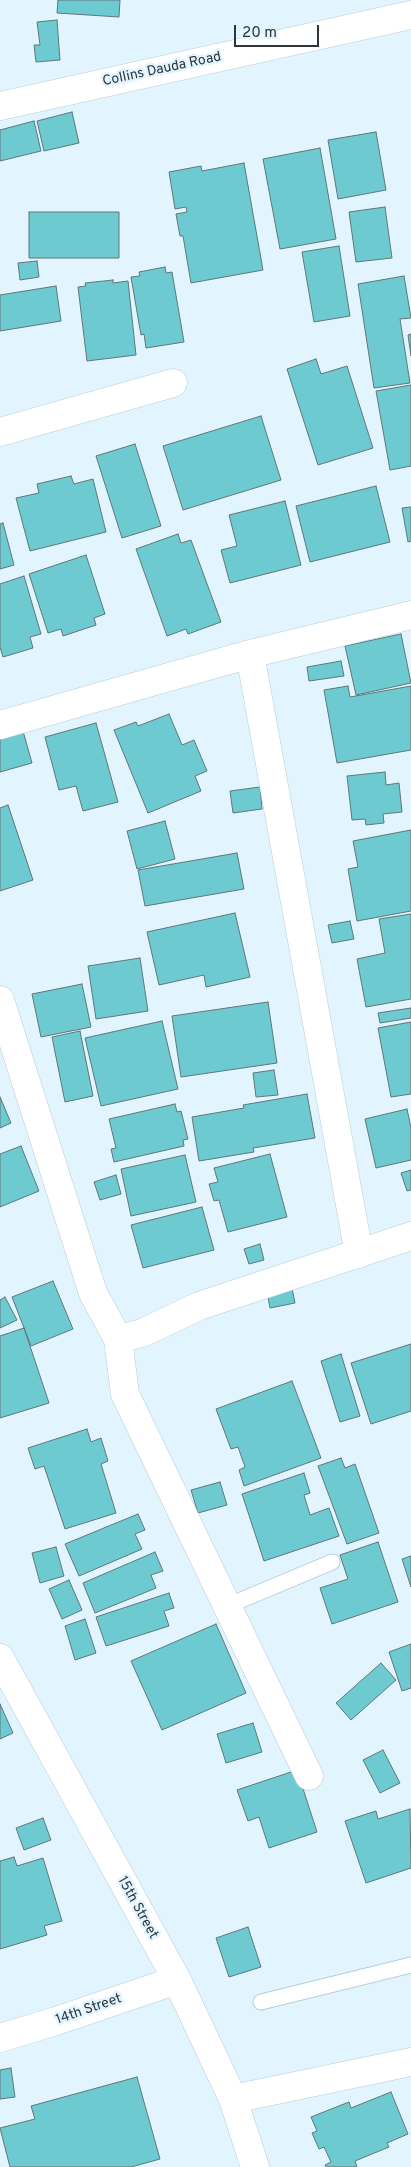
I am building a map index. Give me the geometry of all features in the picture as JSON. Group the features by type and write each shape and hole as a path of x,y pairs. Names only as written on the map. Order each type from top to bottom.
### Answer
{"street":[{"name":"Collins Dauda Road","path":"0,106 411,15"},
{"path":"0,432 173,383"},
{"path":"0,725 250,654 411,615"},
{"path":"250,654 359,1254"},
{"path":"0,1000 94,1294 118,1339 125,1394 309,1776"},
{"path":"118,1339 142,1333 199,1306 411,1236"},
{"name":"15th Street","path":"0,1658 177,1980 233,2099 255,2167"},
{"name":"14th Street","path":"0,2038 177,1980"},
{"path":"233,2099 411,2062"}],"lane":[{"path":"227,1606 332,1562"},
{"path":"260,2002 411,1965"}],"building":[{"path":"58,0 120,0 119,17 57,13"},
{"path":"57,20 60,60 36,62 34,45 40,45 37,22"},
{"path":"72,112 79,143 44,151 37,121"},
{"path":"34,121 41,151 0,161 0,130"},
{"path":"376,132 386,190 338,199 328,140"},
{"path":"320,148 336,239 280,249 263,159"},
{"path":"244,163 263,270 191,283 183,236 180,236 176,214 187,212 186,207 175,209 169,172 201,166 202,171"},
{"path":"385,207 392,258 356,262 349,212"},
{"path":"29,212 119,212 119,258 29,258"},
{"path":"339,246 350,316 314,322 302,252"},
{"path":"37,261 39,277 20,280 18,263"},
{"path":"165,267 166,273 172,272 184,342 146,348 144,334 141,335 131,277 140,276 139,272"},
{"path":"404,276 411,318 400,319 410,383 374,388 358,284"},
{"path":"113,280 113,283 128,281 136,355 87,361 78,287 86,286 85,283"},
{"path":"56,286 61,321 0,331 0,295"},
{"path":"411,334 411,356 408,335"},
{"path":"316,359 321,374 347,366 373,448 318,465 287,369"},
{"path":"411,385 411,466 390,470 376,391"},
{"path":"261,416 281,480 183,510 163,446"},
{"path":"135,444 161,526 122,538 96,456"},
{"path":"71,476 74,484 93,479 106,532 30,551 16,498 39,493 37,484"},
{"path":"376,486 390,542 310,562 296,506"},
{"path":"285,501 301,565 230,583 221,550 237,546 229,515"},
{"path":"411,507 411,541 408,542 402,508"},
{"path":"3,523 14,565 0,569 0,524"},
{"path":"178,534 181,543 191,540 221,622 188,634 186,629 167,636 136,549"},
{"path":"86,555 105,614 94,618 96,625 63,636 61,629 48,633 29,574"},
{"path":"24,576 41,634 30,637 33,648 3,657 0,647 0,584"},
{"path":"401,634 411,683 356,695 345,646"},
{"path":"341,661 344,676 309,681 307,667"},
{"path":"348,686 350,697 411,686 411,750 337,763 324,690"},
{"path":"169,714 182,745 194,740 207,771 195,776 201,791 148,813 114,730 136,722 138,726"},
{"path":"96,723 118,802 83,811 76,786 59,790 45,737"},
{"path":"23,731 32,763 0,772 0,738"},
{"path":"385,772 386,785 399,783 402,812 383,814 384,823 366,825 365,819 352,820 347,776"},
{"path":"260,787 262,809 233,813 230,791"},
{"path":"8,805 33,880 0,891 0,808"},
{"path":"165,821 175,859 137,869 127,831"},
{"path":"411,830 411,911 357,921 348,869 358,867 353,841"},
{"path":"237,853 244,889 145,906 138,870"},
{"path":"235,913 250,977 206,987 204,975 159,985 147,932"},
{"path":"411,914 411,999 366,1007 357,959 385,953 379,919"},
{"path":"350,921 354,939 332,943 328,925"},
{"path":"140,958 148,1011 96,1019 88,966"},
{"path":"82,984 91,1027 41,1037 32,994"},
{"path":"268,1002 277,1063 181,1077 172,1016"},
{"path":"411,1008 411,1018 380,1023 378,1013"},
{"path":"162,1021 178,1089 101,1106 85,1038"},
{"path":"411,1022 411,1094 391,1097 378,1028"},
{"path":"80,1031 93,1096 65,1102 52,1037"},
{"path":"274,1070 278,1095 256,1097 253,1073"},
{"path":"307,1094 315,1138 253,1148 254,1152 199,1161 192,1117 244,1108 243,1105"},
{"path":"0,1097 11,1123 0,1128"},
{"path":"175,1104 177,1112 181,1111 188,1139 183,1140 184,1146 114,1162 111,1149 116,1148 109,1119"},
{"path":"407,1109 411,1128 411,1160 376,1168 365,1119"},
{"path":"21,1146 39,1191 0,1207 0,1154"},
{"path":"270,1154 287,1217 228,1232 219,1200 214,1201 209,1184 218,1182 214,1168"},
{"path":"185,1155 196,1202 131,1216 121,1169"},
{"path":"411,1170 411,1190 407,1191 401,1173"},
{"path":"116,1175 121,1194 100,1200 94,1182"},
{"path":"202,1207 214,1250 143,1268 131,1225"},
{"path":"260,1244 264,1260 249,1264 244,1249"},
{"path":"53,1281 73,1329 31,1346 12,1297"},
{"path":"291,1283 295,1303 270,1308 266,1287"},
{"path":"5,1297 17,1320 0,1328 0,1300"},
{"path":"24,1328 49,1403 0,1418 0,1336"},
{"path":"411,1344 411,1411 371,1424 351,1363"},
{"path":"341,1354 360,1416 340,1422 321,1361"},
{"path":"292,1381 321,1458 244,1486 239,1470 245,1467 238,1447 231,1449 216,1409"},
{"path":"87,1429 91,1442 101,1438 108,1461 101,1464 116,1513 65,1529 44,1466 35,1469 28,1448"},
{"path":"341,1458 345,1468 355,1464 379,1533 347,1544 318,1466"},
{"path":"304,1473 310,1493 304,1495 310,1515 329,1508 339,1536 264,1561 242,1494"},
{"path":"220,1482 227,1505 198,1513 191,1490"},
{"path":"138,1514 145,1530 135,1534 142,1549 79,1576 65,1544"},
{"path":"378,1542 398,1602 332,1624 320,1588 348,1579 340,1555"},
{"path":"56,1547 64,1576 40,1583 32,1553"},
{"path":"155,1552 163,1571 151,1575 156,1588 95,1613 83,1583"},
{"path":"411,1556 411,1587 402,1559"},
{"path":"69,1580 82,1610 62,1619 49,1589"},
{"path":"169,1593 174,1608 164,1611 169,1626 106,1646 96,1617"},
{"path":"85,1619 96,1653 75,1660 65,1626"},
{"path":"216,1624 246,1693 162,1730 131,1661"},
{"path":"411,1644 411,1688 402,1691 389,1652"},
{"path":"381,1663 396,1680 351,1720 336,1703"},
{"path":"0,1704 13,1733 0,1739"},
{"path":"253,1723 262,1752 226,1763 217,1734"},
{"path":"383,1750 400,1783 380,1793 363,1760"},
{"path":"297,1770 317,1832 269,1848 259,1817 248,1821 237,1790"},
{"path":"410,1809 411,1868 366,1883 345,1821 376,1811 378,1819"},
{"path":"43,1818 51,1840 24,1850 16,1828"},
{"path":"14,1857 17,1866 43,1858 62,1921 44,1926 47,1935 0,1949 0,1861"},
{"path":"248,1927 261,1967 229,1977 216,1938"},
{"path":"11,2068 15,2097 0,2099 0,2070"},
{"path":"137,2077 160,2159 131,2167 10,2167 0,2128 35,2119 31,2106"},
{"path":"391,2092 408,2134 387,2143 389,2147 355,2161 357,2167 326,2167 325,2165 331,2162 324,2147 319,2149 312,2133 317,2131 311,2117 349,2102 351,2108"}]}
